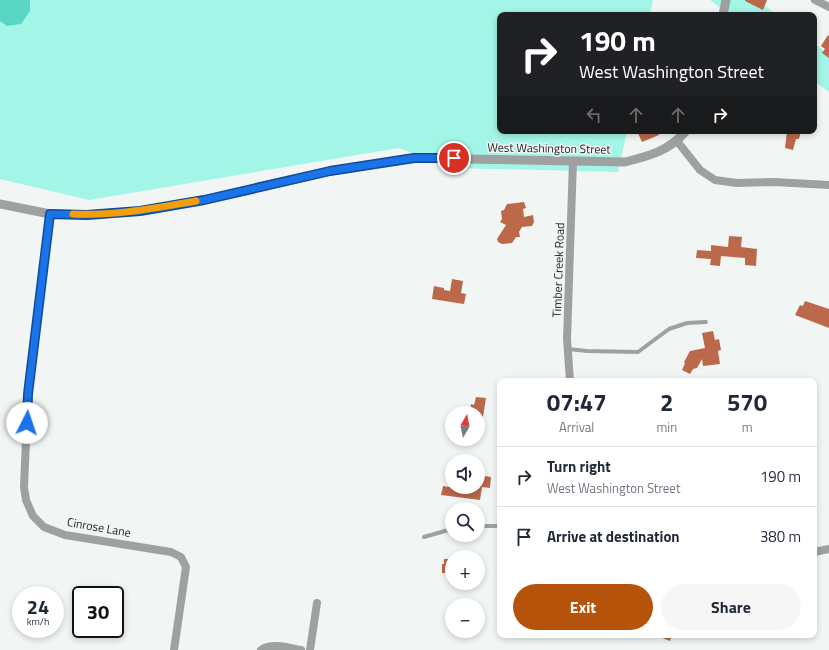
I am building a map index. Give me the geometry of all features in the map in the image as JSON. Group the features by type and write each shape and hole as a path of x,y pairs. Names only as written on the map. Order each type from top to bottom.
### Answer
{"street":[{"path":"724,12 726,0"},
{"path":"815,0 829,7"},
{"name":"West Washington Street","path":"0,204 50,214 87,215 140,211 204,200 330,171 414,158 625,162 652,156 677,141 683,134"},
{"path":"677,141 700,170 715,180 737,183 774,182 829,185"},
{"name":"Timber Creek Road","path":"570,378 568,349 573,161"},
{"name":"Cinrose Lane","path":"50,214 28,394 24,488 26,500 33,516 44,527 65,534 171,552 181,557 186,567 174,650"},
{"path":"817,551 829,549"},
{"path":"310,650 317,603"},
{"path":"262,649 276,646 302,650"}],"lane":[{"path":"568,349 638,352 669,329 687,323 706,322"},
{"path":"485,526 497,526"},
{"path":"424,537 445,531"}],"shaded area":[{"path":"0,0 653,0 651,12 497,12 497,134 626,134 618,172 453,168 399,148 89,200 0,179"},
{"path":"0,0 30,0 30,11 21,24 7,26 0,21"},
{"path":"710,0 758,0 773,12 725,12"},
{"path":"817,45 829,55 829,92 817,83"}],"building":[{"path":"745,0 767,0 763,10"},
{"path":"828,35 829,58 822,53 825,49 821,46"},
{"path":"638,134 659,135 642,142"},
{"path":"787,134 800,134 799,139 796,139 793,150 785,148"},
{"path":"524,202 526,208 523,209 524,217 533,215 534,222 532,226 522,227 519,232 520,237 516,237 512,243 502,244 498,242 497,239 506,225 500,222 502,219 501,211 504,210 507,204"},
{"path":"729,236 742,237 741,247 757,249 756,266 745,265 745,258 721,256 720,266 710,265 711,259 696,258 697,250 711,251 711,245 728,247"},
{"path":"452,279 463,281 461,293 466,294 464,304 432,299 434,286 450,291"},
{"path":"805,301 829,309 829,328 795,315 800,305 803,306"},
{"path":"713,331 715,340 719,339 721,350 718,351 720,364 703,366 702,359 697,368 693,369 690,374 682,370 685,363 684,362 690,351 705,348 702,333"},
{"path":"476,397 486,398 485,406 471,406 471,404 474,405"},
{"path":"485,476 491,477 490,488 485,487"},
{"path":"443,486 445,486 445,494 481,494 480,500 441,495"},
{"path":"445,559 445,573 442,573 442,564 444,564"},
{"path":"662,638 671,638 670,641"}],"slow traffic":[{"path":"73,214 87,215 140,211 196,201"}],"route":[{"path":"27,423 28,394 50,214 87,215 140,211 204,200 330,171 414,158 454,158"}]}
